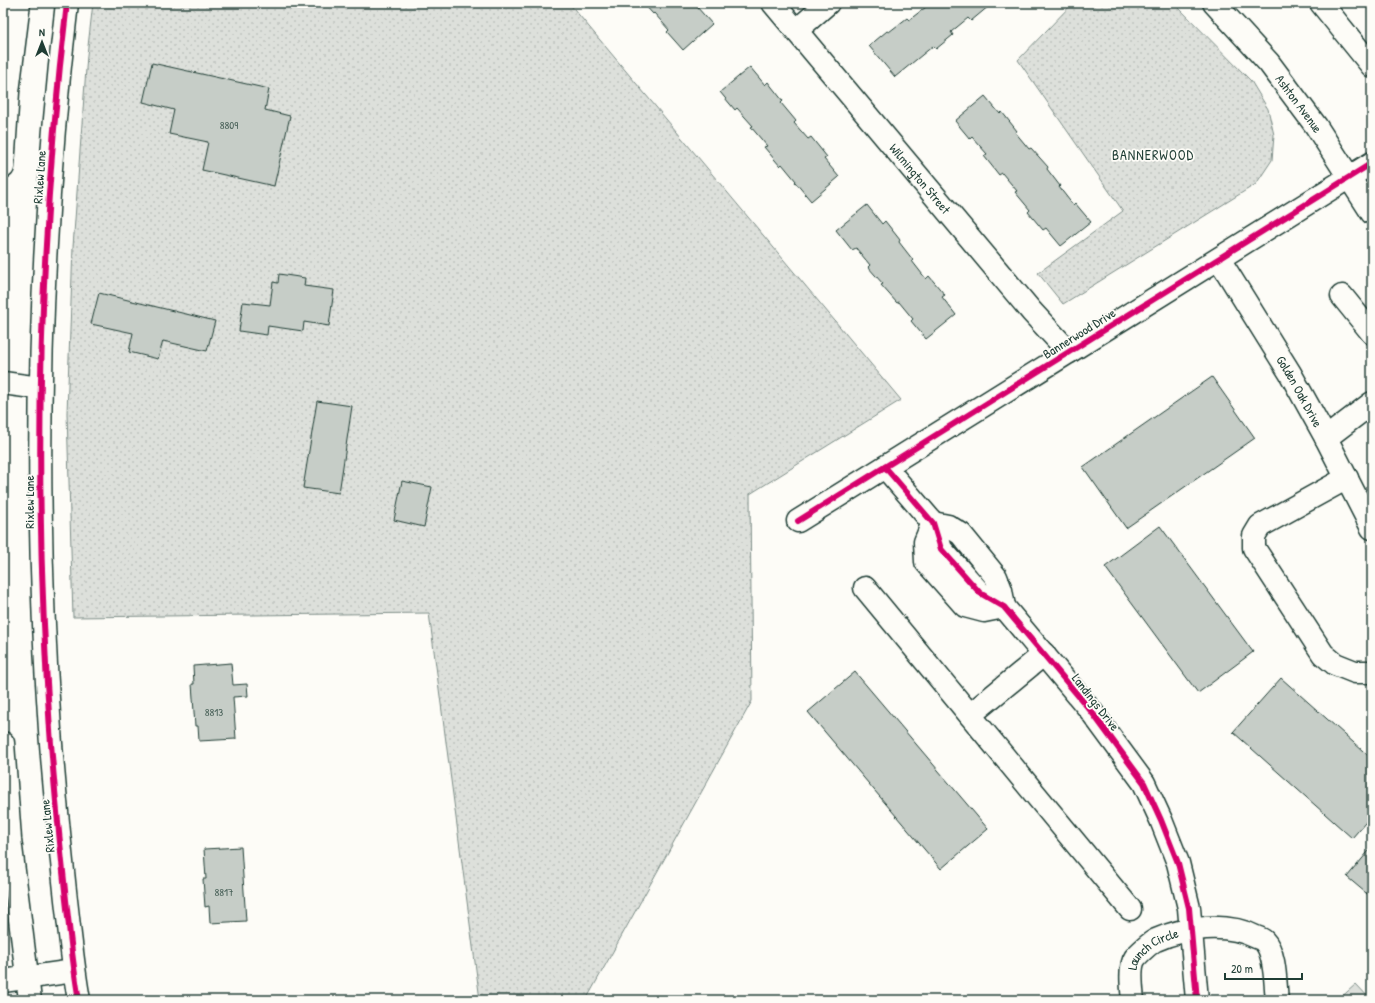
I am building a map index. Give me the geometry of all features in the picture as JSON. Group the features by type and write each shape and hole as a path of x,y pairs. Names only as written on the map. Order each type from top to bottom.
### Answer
{"street":[{"path":"3,167 8,92 19,3"},
{"name":"Rixlew Lane","path":"67,3 57,84 47,206 40,388 40,530 45,655 55,799 74,971 79,1000"},
{"name":"Wilmington Street","path":"773,3 1032,312 1069,352"},
{"path":"796,30 828,3"},
{"name":"Ashton Avenue","path":"1214,3 1269,63 1316,126 1372,213"},
{"path":"1321,3 1372,66"},
{"name":"Bannerwood Drive","path":"798,521 1372,163"},
{"name":"Golden Oak Drive","path":"1219,259 1290,373 1326,438 1372,528"},
{"path":"1342,296 1372,333"},
{"path":"3,383 40,388"},
{"path":"1326,438 1372,403"},
{"path":"885,467 933,523 925,542 926,562 965,606 984,611 1004,607"},
{"path":"1347,478 1260,526 1254,536 1254,548 1324,654 1335,664 1355,672 1372,672"},
{"name":"Landings Drive","path":"933,523 948,526 961,534 996,577 1001,590 1004,607 1091,711 1144,783 1178,863 1189,908 1197,1000"},
{"path":"865,588 1130,909"},
{"path":"970,715 1044,654"},
{"path":"3,743 10,839 30,1000"},
{"name":"Launch Circle","path":"1133,1000 1131,980 1134,958 1154,940 1190,930 1229,928 1248,933 1264,941 1272,953 1277,1000"},
{"path":"3,981 74,971"}],"shaded area":[{"path":"93,3 569,3 901,400 750,494 752,701 586,1000 480,1000 429,613 73,617 67,413 73,247 87,55"},
{"path":"1073,3 1174,3 1251,81 1268,109 1274,135 1272,160 1256,184 1063,304 1038,273 1123,211 1018,60"},
{"path":"1356,984 1371,1000 1338,1000"}],"building":[{"path":"643,3 698,3 700,5 697,7 712,24 683,50 667,32 669,30"},
{"path":"923,3 987,3 989,6 971,21 968,18 951,32 953,35 936,49 933,46 895,77 869,46 887,31 889,32 907,18 909,20 926,7"},
{"path":"152,63 269,89 265,110 290,116 274,186 202,170 208,142 169,134 174,110 143,102"},
{"path":"750,67 765,85 768,82 783,101 781,103 796,121 794,123 808,139 811,137 827,157 824,159 839,177 811,201 782,164 780,166 764,147 767,146 751,127 753,126 737,108 735,110 720,92"},
{"path":"985,96 1000,114 1002,112 1017,131 1015,132 1029,149 1031,148 1048,167 1047,169 1073,205 1075,203 1091,222 1061,246 1046,228 1043,230 1028,212 1030,210 1015,192 1017,191 1002,173 999,175 984,156 987,154 972,137 970,139 955,121"},
{"path":"867,205 882,224 885,221 900,240 899,242 926,279 929,276 945,295 942,297 956,315 926,339 911,321 913,319 899,302 897,303 881,285 883,284 868,267 870,265 856,248 852,250 836,230"},
{"path":"279,274 305,278 304,286 334,290 329,326 304,322 303,331 268,326 267,335 239,331 243,302 270,305 273,282 278,283"},
{"path":"99,293 215,321 207,351 163,341 158,359 129,352 133,333 91,324"},
{"path":"1212,377 1255,438 1126,528 1083,467"},
{"path":"317,401 352,406 339,493 303,488"},
{"path":"402,481 432,487 424,527 394,520"},
{"path":"1160,526 1253,652 1198,693 1105,567"},
{"path":"231,663 233,685 247,684 248,696 233,697 236,739 199,741 198,726 195,726 192,684 194,684 193,666"},
{"path":"855,672 988,829 941,869 808,712"},
{"path":"1281,678 1372,759 1372,815 1352,838 1233,732"},
{"path":"241,847 246,921 210,923 209,906 205,907 203,879 206,879 204,849"},
{"path":"1372,847 1372,898 1347,877"}],"cycle path":[{"path":"67,3 57,94 44,275 41,366 41,548 50,730 55,794 73,963 79,1000"},
{"path":"798,521 1372,163"},
{"path":"885,467 933,523 941,549 980,593 1004,607 1091,711 1144,783 1178,863 1189,908 1197,1000"}],"district":[{"name":"BANNERWOOD","path":"1153,154"}]}
